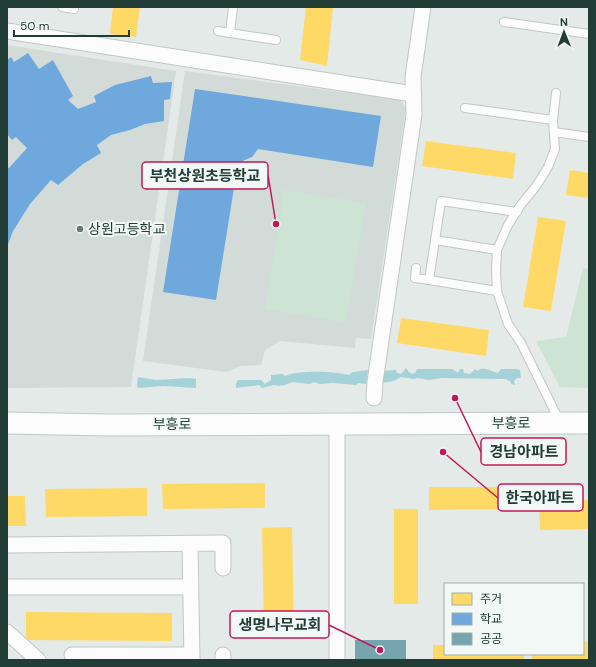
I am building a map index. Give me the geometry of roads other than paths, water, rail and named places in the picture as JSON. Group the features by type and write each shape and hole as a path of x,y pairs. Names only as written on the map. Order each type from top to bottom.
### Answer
{"street":[{"path":"374,398 376,374 414,115 413,77 423,7"},
{"path":"7,31 414,94"},
{"name":"부흥로","path":"7,423 108,425 589,423"},
{"path":"337,423 337,660"},
{"path":"7,545 224,543 223,568"},
{"path":"72,656 192,658 190,544"},
{"path":"7,587 190,587"},
{"path":"7,632 38,660"}],"lane":[{"path":"62,7 74,9 74,7"},
{"path":"230,33 233,7"},
{"path":"504,22 589,34"},
{"path":"218,31 276,40"},
{"path":"556,93 553,120 555,149 548,167 537,185 508,225 497,250 496,269 498,291 508,324 521,343 561,423"},
{"path":"465,108 553,120"},
{"path":"554,132 589,137"},
{"path":"429,280 441,201 517,212"},
{"path":"435,240 497,250"},
{"path":"416,268 415,278 498,291"}],"water":[{"path":"406,368 412,374 415,373 417,369 452,369 458,373 460,369 463,369 464,373 470,374 475,369 477,371 485,369 498,373 501,369 516,369 520,370 521,378 517,378 514,381 515,385 511,384 511,382 506,379 441,378 429,380 401,377 394,381 382,383 382,371 396,370 397,373 401,374"},
{"path":"368,370 366,384 320,384 314,382 310,384 292,382 262,388 259,385 236,388 238,380 261,380 265,384 271,380 271,375 283,374 285,376 298,373 316,372 349,375 353,372"},
{"path":"138,377 156,380 196,379 196,388 163,386 138,388"}],"place":[{"name":"부천상원초등학교","path":"276,224"},
{"name":"상원고등학교","path":"80,229"},
{"name":"경남아파트","path":"455,398"},
{"name":"한국아파트","path":"443,452"},
{"name":"생명나무교회","path":"380,650"}]}
